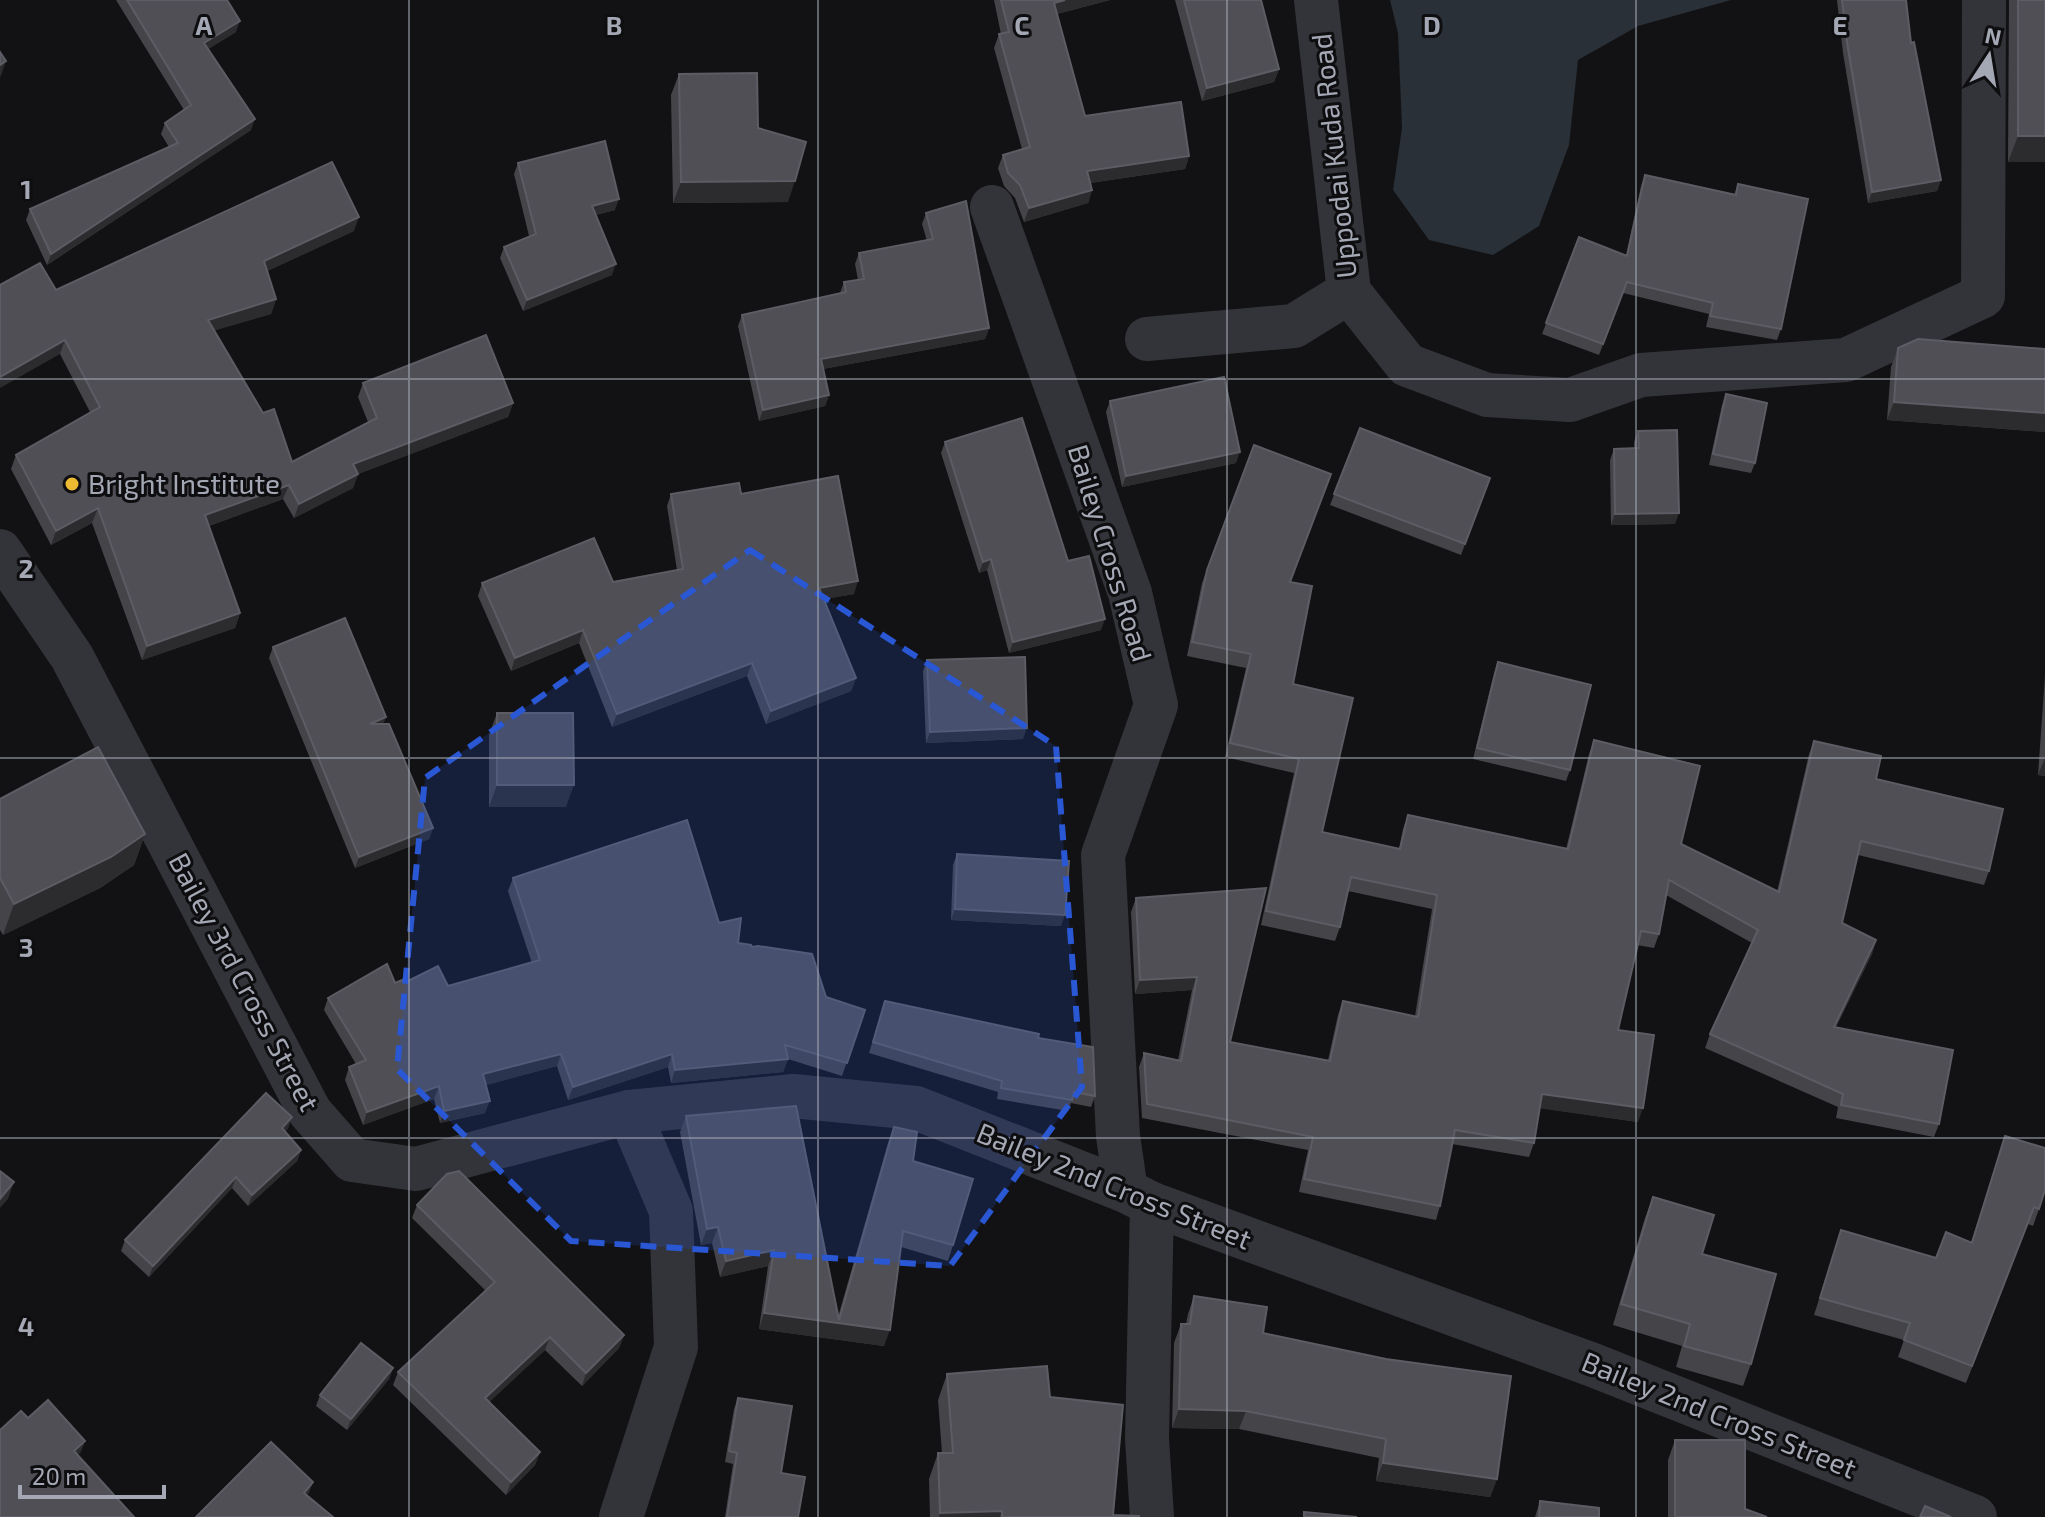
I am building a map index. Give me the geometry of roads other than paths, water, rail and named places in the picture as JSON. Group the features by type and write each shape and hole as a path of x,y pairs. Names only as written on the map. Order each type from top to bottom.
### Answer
{"street":[{"name":"Uppodai Kuda Road","path":"1147,339 1294,326 1349,292 1316,0"},
{"path":"1349,292 1407,365 1487,395 1570,400 1641,375 1846,360 1983,296 1984,0"},
{"name":"Bailey Cross Road","path":"992,207 1130,593 1156,705 1103,855 1118,1136 1139,1198 1152,1517"},
{"name":"Bailey 3rd Cross Street","path":"0,551 72,657 310,1112 352,1160 416,1169 629,1112"},
{"name":"Bailey 2nd Cross Street","path":"629,1112 793,1096 916,1108 1139,1198 1593,1365 1975,1517"},
{"path":"621,1517 676,1347 671,1211 629,1112"}],"place":[{"name":"Bright Institute","path":"72,484"}]}
